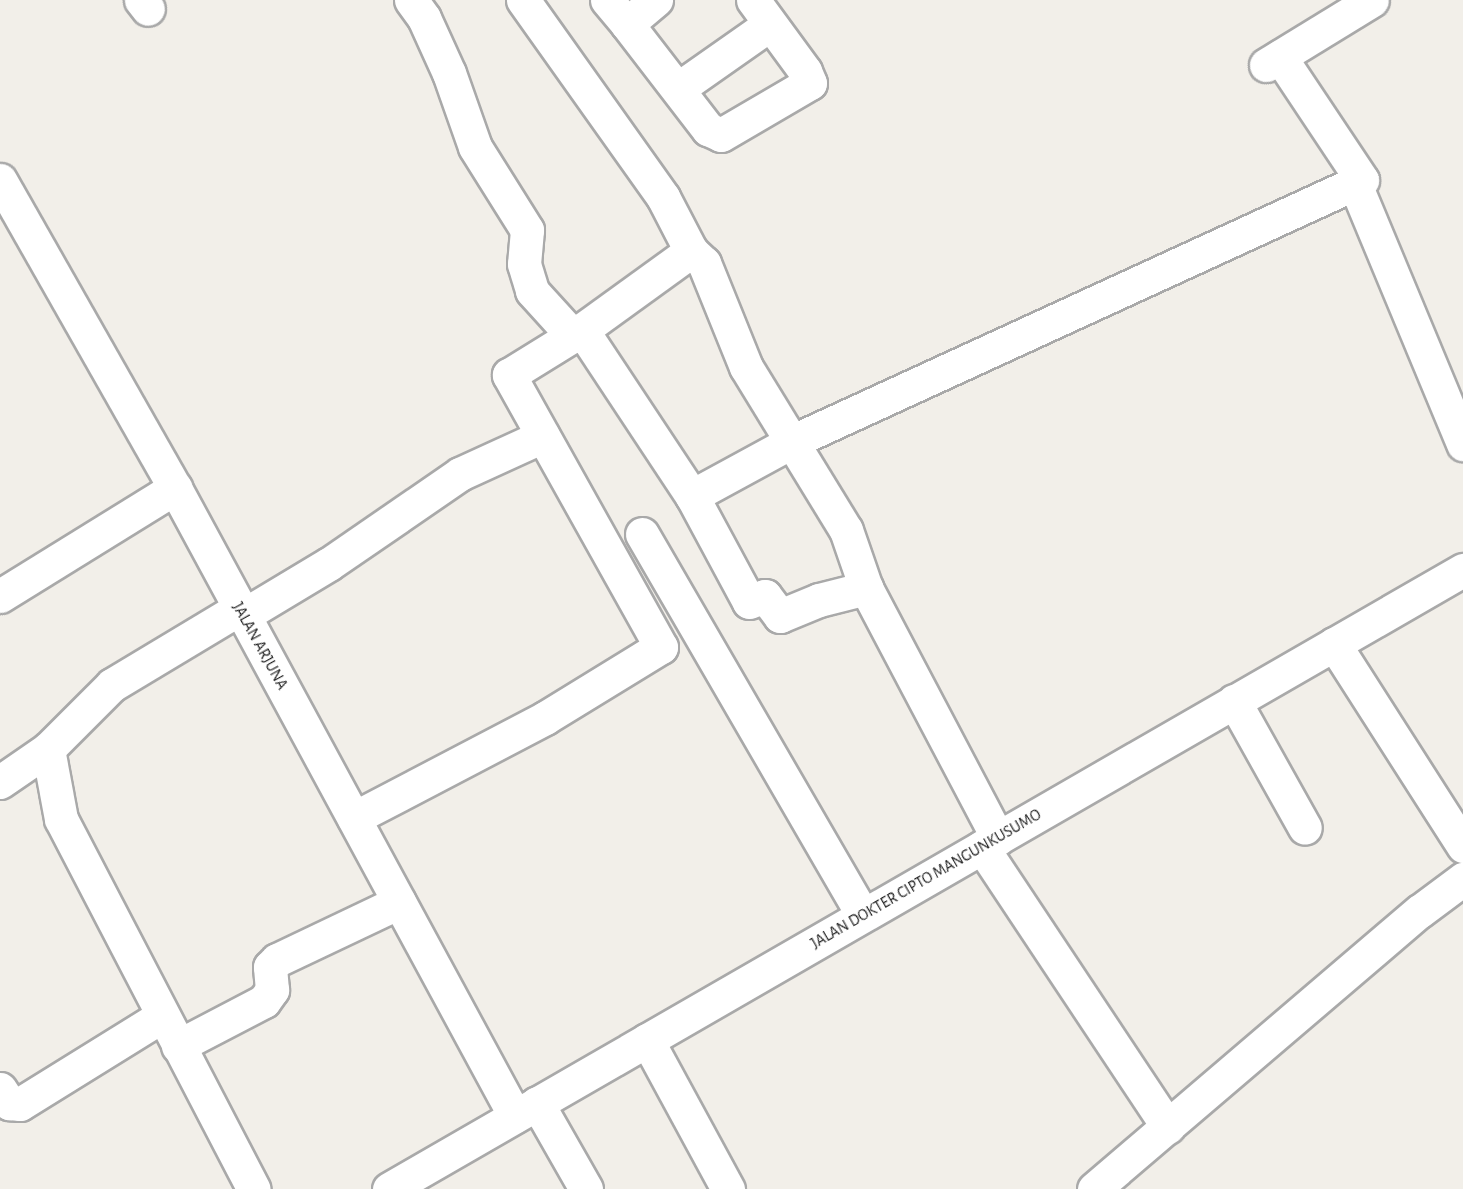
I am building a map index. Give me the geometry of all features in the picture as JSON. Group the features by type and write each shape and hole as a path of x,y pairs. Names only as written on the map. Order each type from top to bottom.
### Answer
{"street":[{"path":"411,0 424,18 449,73 475,147 526,230 524,264 532,291 578,333 692,496 749,602 765,596 780,616 819,600 866,588"},
{"path":"523,0 663,197 691,251 708,274 746,367 846,530 866,588 990,842 1168,1127"},
{"path":"656,0 617,12 679,88 708,129 720,135 807,88 805,71 762,12 679,88"},
{"path":"692,496 791,442 1362,180 1273,61 1372,0"},
{"name":"JALAN ARJUNA","path":"0,180 175,488 399,902 526,1110 586,1189"},
{"path":"1355,184 1463,444"},
{"path":"354,818 545,718 661,647 509,375 578,333 691,251"},
{"path":"0,782 48,749 111,685 329,564 460,474 543,436"},
{"path":"0,596 175,488"},
{"path":"642,534 863,915"},
{"name":"JALAN DOKTER CIPTO MANGUNKUSUMO","path":"389,1189 425,1180 526,1110 1463,570"},
{"path":"1334,644 1463,846"},
{"path":"1234,702 1305,828"},
{"path":"48,749 61,819 254,1189"},
{"path":"1094,1189 1420,911 1463,879"},
{"path":"178,1046 264,1001 272,990 270,967 277,960 399,902"},
{"path":"0,1089 9,1103 20,1104 162,1016"},
{"path":"647,1040 728,1189"}]}
